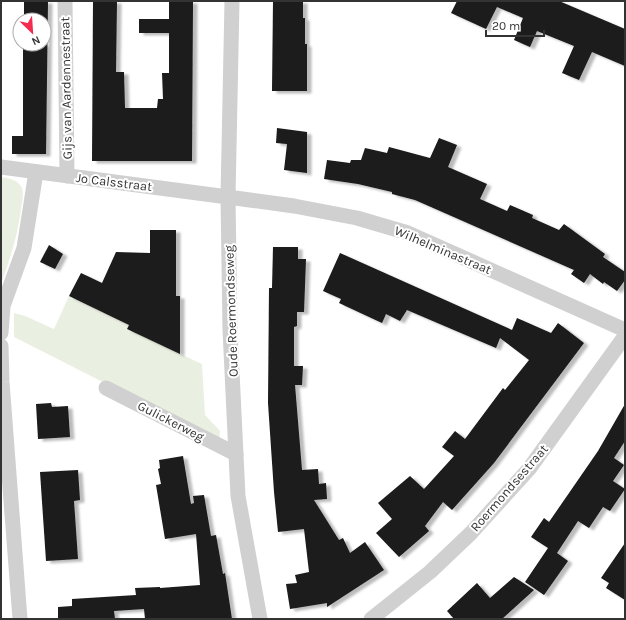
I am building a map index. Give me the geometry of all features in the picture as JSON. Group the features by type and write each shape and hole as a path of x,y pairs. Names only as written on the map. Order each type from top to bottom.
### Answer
{"street":[{"name":"Gijs van Aardennestraat","path":"65,1 67,176"},
{"name":"Oude Roermondseweg","path":"232,1 228,197 230,330 238,496 260,619"},
{"name":"Jo Calsstraat","path":"1,167 228,197"},
{"path":"1,333 3,306 24,248 36,172"},
{"name":"Wilhelminastraat","path":"228,197 294,206 358,218 408,233 625,330"},
{"name":"Roermondsestraat","path":"371,619 430,572 470,533 529,469 625,336"},
{"path":"1,346 2,382 20,619"},
{"name":"Gulickerweg","path":"106,388 236,454"}],"green space":[{"path":"1,177 16,181 22,188 23,198 16,238 1,284"},
{"path":"69,296 129,325 127,329 202,364 205,415 220,431 219,441 14,337 14,313 25,316 54,329"}],"building":[{"path":"24,1 48,1 48,12 24,12"},
{"path":"93,1 117,1 116,72 124,72 125,108 157,108 158,99 163,99 162,73 169,73 169,33 139,33 139,19 169,19 169,1 193,1 192,161 92,161"},
{"path":"273,1 303,1 303,18 305,18 305,44 307,44 307,91 272,91"},
{"path":"457,1 559,1 625,29 625,66 592,52 579,80 562,73 574,46 537,31 530,47 514,40 523,18 497,7 486,29 451,13"},
{"path":"23,52 47,52 46,154 12,154 12,136 23,136"},
{"path":"277,128 307,132 307,173 284,170 287,144 276,143"},
{"path":"439,138 457,145 448,167 487,184 480,199 507,211 510,205 533,215 532,218 559,230 564,224 605,254 603,257 625,272 625,280 617,291 604,282 603,284 590,274 584,283 571,274 574,270 415,200 392,194 392,192 358,184 324,179 327,160 350,163 351,160 361,160 365,148 387,153 389,147 430,158"},
{"path":"150,230 176,230 176,296 180,296 180,354 127,329 129,325 69,296 81,273 102,283 116,252 150,253"},
{"path":"49,245 63,254 55,269 40,262"},
{"path":"273,247 298,247 298,259 306,259 304,312 297,312 297,326 294,327 294,366 303,366 302,385 295,385 302,470 318,469 319,484 326,483 327,499 314,500 339,540 343,538 350,553 365,542 384,570 327,607 327,603 290,609 286,584 297,583 295,575 309,572 304,529 278,532 268,403 269,288 272,288"},
{"path":"340,253 512,330 517,318 551,333 558,323 584,343 494,463 452,510 443,502 425,526 429,531 399,557 376,533 392,519 378,503 410,476 424,489 454,456 442,447 455,431 465,439 503,388 505,390 529,360 500,338 496,348 407,310 400,321 386,314 382,323 339,303 341,299 323,291"},
{"path":"51,403 52,407 68,406 70,437 38,439 36,404"},
{"path":"625,404 625,441 614,458 624,465 613,481 625,489 610,511 603,507 589,528 578,521 557,553 568,561 544,595 525,582 548,548 531,537 544,518 549,522 598,451"},
{"path":"183,456 191,504 194,503 193,496 204,495 211,536 216,535 223,574 225,573 232,619 145,619 144,609 114,611 115,619 58,619 58,607 72,606 72,599 136,595 135,588 200,585 196,534 165,539 156,485 161,484 158,469 160,468 159,460"},
{"path":"78,470 80,500 74,501 78,559 46,561 40,472"},
{"path":"625,543 625,600 606,588 609,583 601,578"},
{"path":"514,577 534,590 502,619 454,619 447,611 477,583 490,598"}]}
